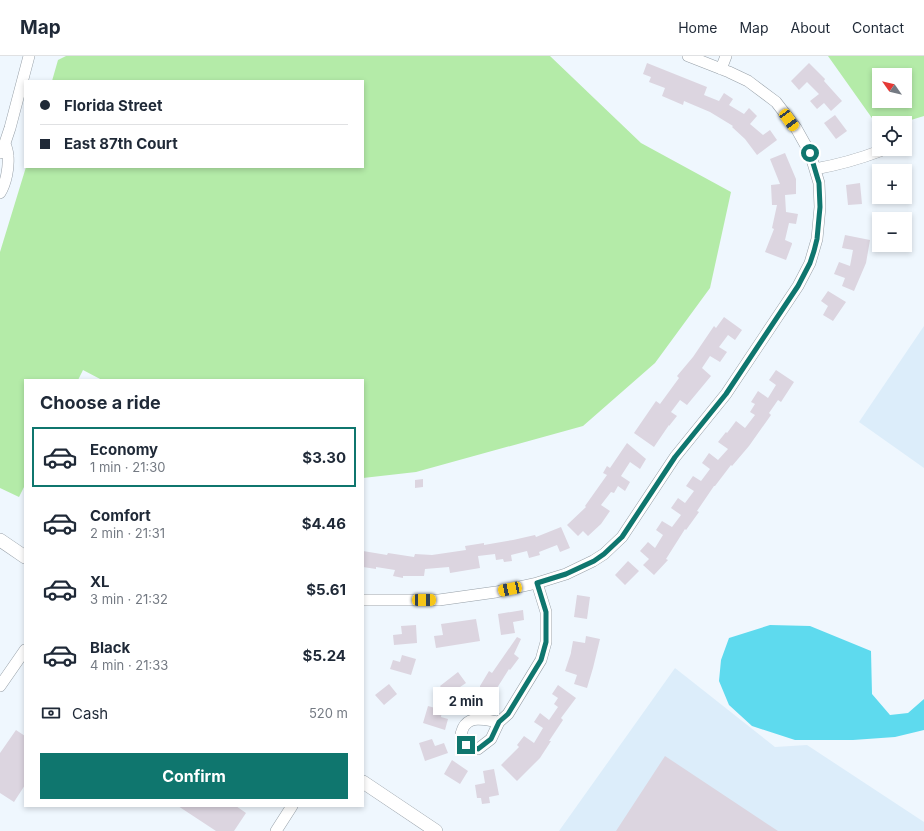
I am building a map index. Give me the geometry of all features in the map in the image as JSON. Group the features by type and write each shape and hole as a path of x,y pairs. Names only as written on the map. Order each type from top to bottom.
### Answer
{"street":[{"path":"0,193 4,187 8,167 8,155 3,148 29,56"},
{"path":"364,600 440,600 496,592 537,583 566,574 594,561 604,554 622,537 675,457 726,394 798,286 810,263 817,239 820,207 819,183 810,153 796,128 776,102 748,81 688,56"},
{"path":"721,69 726,56"},
{"path":"815,169 850,161 872,154"},
{"path":"0,540 24,556"},
{"path":"499,722 508,714 541,660 546,642 546,612 537,583"},
{"path":"0,686 24,651"},
{"path":"364,783 436,831"},
{"path":"276,831 291,807"}],"shaded area":[{"path":"924,326 924,468 859,422"},
{"path":"675,668 775,747 807,745 924,822 924,831 559,831"}],"green space":[{"path":"66,56 550,56 641,143 731,192 710,288 655,363 583,426 416,472 364,478 364,379 100,379 83,370 78,379 24,379 24,487 19,497 0,488 0,252 26,168 364,168 364,80 52,80 58,60"},
{"path":"828,56 924,56 924,116 912,120 912,116 872,116 872,118"}],"water":[{"path":"770,625 810,626 871,651 872,694 890,715 908,713 924,699 924,730 895,737 853,740 795,740 752,726 729,705 719,681 721,660 729,638"}],"building":[{"path":"647,63 707,87 704,95 719,101 724,93 733,99 729,105 744,114 749,108 757,116 750,124 763,135 770,130 777,140 757,155 745,139 732,127 733,126 710,112 684,101 683,105 662,96 665,88 649,82 651,77 643,74"},
{"path":"809,63 825,79 824,81 842,101 831,111 824,103 817,109 810,101 819,94 807,82 799,90 791,81"},
{"path":"835,115 847,131 836,139 824,123"},
{"path":"785,153 796,179 796,194 785,195 786,212 798,214 796,224 789,223 785,240 792,244 786,260 765,252 774,229 772,228 777,205 772,205 771,185 780,184 770,159"},
{"path":"860,183 862,204 848,205 846,185"},
{"path":"845,235 870,240 866,263 854,291 842,286 845,278 834,274 839,262 850,266 853,250 842,248"},
{"path":"828,291 846,302 833,321 823,315 828,306 821,301"},
{"path":"724,317 742,330 735,340 728,335 719,347 727,352 720,362 710,356 702,368 711,376 687,405 680,400 671,412 677,416 654,447 634,433 656,401 660,404 679,378 677,376 693,357 714,326 716,328"},
{"path":"776,370 794,382 781,402 778,400 769,413 771,415 749,446 714,486 697,511 699,512 686,530 685,529 666,559 668,560 654,575 643,565 649,559 640,551 648,542 655,548 663,535 656,530 662,521 672,527 681,515 671,508 678,498 685,503 694,491 686,486 693,476 701,481 710,469 702,463 709,453 718,460 728,449 718,442 726,432 727,433 736,421 745,428 755,415 750,412 755,404 751,402 758,391 768,398 776,385 769,380"},
{"path":"627,443 646,459 640,469 630,462 621,476 630,482 625,491 618,486 614,493 611,492 601,505 610,511 601,524 588,536 583,531 578,536 567,525 586,507 585,506 607,475 603,473 607,466 610,468"},
{"path":"423,479 423,487 415,488 415,480"},
{"path":"561,527 570,548 560,552 557,545 539,552 540,555 529,558 527,551 511,555 512,561 504,562 503,559 496,560 495,554 478,556 480,568 450,573 449,567 425,569 424,576 403,576 403,578 393,576 395,570 376,567 376,569 364,567 364,551 414,557 415,554 432,555 466,550 465,546 484,543 484,545 535,535 536,537"},
{"path":"628,561 639,571 625,585 615,575"},
{"path":"577,595 590,597 587,619 574,617"},
{"path":"523,610 524,620 513,622 515,633 501,635 498,614"},
{"path":"476,619 480,641 436,648 434,636 443,635 441,624"},
{"path":"416,625 417,643 394,645 393,635 402,634 401,626"},
{"path":"586,636 600,639 587,688 574,684 577,675 565,671 573,641 585,643"},
{"path":"517,637 521,639 514,654 519,658 510,670 509,669 492,696 480,689 480,686 489,671 492,673"},
{"path":"402,655 416,659 411,675 390,669 393,660 400,662"},
{"path":"458,672 466,683 457,689 464,699 455,706 440,686"},
{"path":"389,684 397,694 384,705 375,695"},
{"path":"558,685 576,698 561,718 563,720 540,758 517,781 501,765 519,747 517,745 524,736 534,743 543,728 534,722 540,713 549,720 558,707 554,704 558,698 552,694"},
{"path":"428,706 442,710 441,717 448,719 445,730 423,723"},
{"path":"16,730 24,735 24,787 14,802 0,793 0,753"},
{"path":"432,739 435,746 444,743 448,753 425,761 419,743"},
{"path":"665,756 778,831 616,831"},
{"path":"452,760 468,771 460,784 444,774"},
{"path":"494,769 499,795 489,797 490,803 482,804 481,798 477,798 475,785 485,783 483,771"},
{"path":"180,807 237,807 246,813 234,831 216,831"}],"route":[{"path":"466,745 478,749 491,739 499,722 508,714 541,660 546,642 546,612 537,583 566,574 594,561 622,537 675,457 726,394 798,286 810,263 814,251 817,239 820,207 819,183 810,153"}]}
